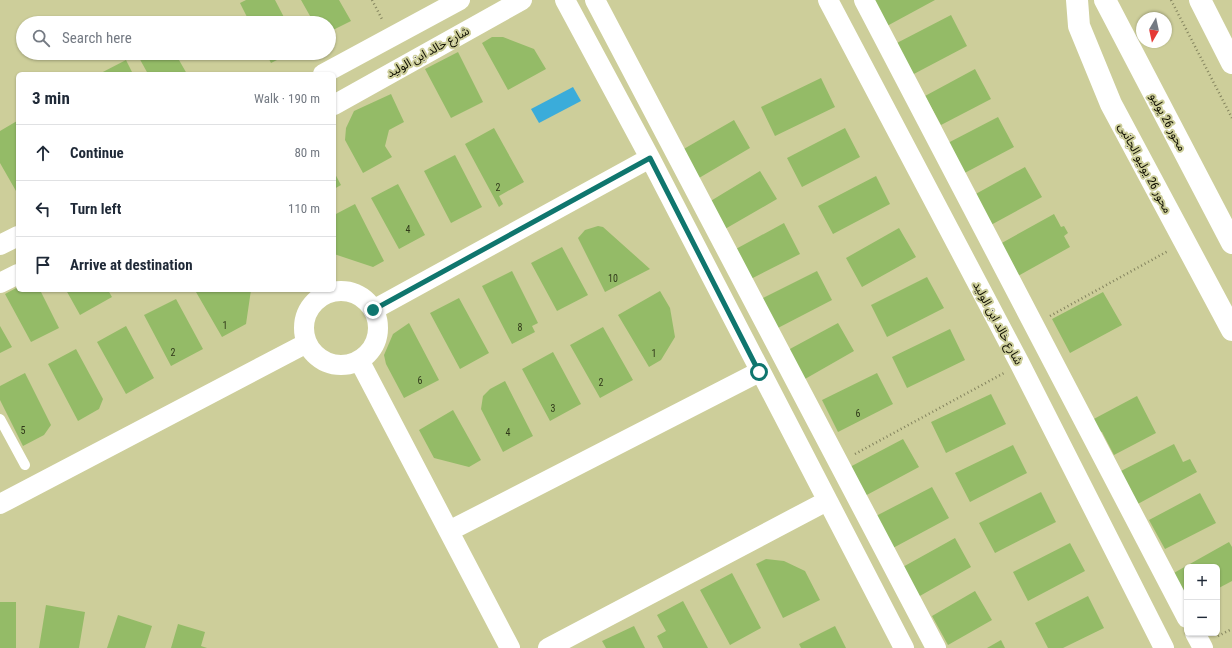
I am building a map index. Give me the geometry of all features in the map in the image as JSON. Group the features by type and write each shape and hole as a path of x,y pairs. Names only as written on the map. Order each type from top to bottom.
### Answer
{"main road":[{"name":"محور 26 يوليو الجانبى","path":"1077,0 1079,26 1111,104 1232,330"},
{"name":"محور 26 يوليو","path":"1105,0 1232,243"},
{"path":"1200,0 1232,63"}],"street":[{"path":"327,72 460,0"},
{"name":"شارع خالد ابن الوليد","path":"336,104 522,0"},
{"path":"565,0 650,158 759,372 904,648"},
{"path":"595,0 840,462 936,648"},
{"name":"شارع خالد ابن الوليد","path":"828,0 1020,364 1164,648"},
{"path":"864,0 1184,612"},
{"path":"373,310 650,158"},
{"path":"0,245 16,237"},
{"path":"0,283 16,275"},
{"path":"346,292 357,295 366,301 373,310 378,321 378,332 372,348 359,360 348,364 335,364 324,361 314,353 307,343 305,321 309,311 323,293 346,292"},
{"path":"1010,346 1035,328"},
{"path":"0,504 307,343"},
{"path":"359,360 510,648"},
{"path":"449,531 759,372"},
{"path":"548,648 827,501"}],"lane":[{"path":"0,419 25,465"}],"path":[{"path":"1170,0 1232,118"},
{"path":"1035,328 1185,242"},
{"path":"840,462 1020,364"}],"water":[{"path":"573,87 581,101 539,123 531,109"}],"building":[{"path":"246,0 275,0 283,16 246,16 240,3"},
{"path":"301,0 339,0 351,21 336,28 336,16 310,16"},
{"path":"873,0 935,0 887,26"},
{"path":"951,15 967,46 910,76 893,45"},
{"path":"492,37 503,37 534,49 546,69 508,90 482,43"},
{"path":"458,52 483,102 451,118 425,69"},
{"path":"126,60 132,72 103,72"},
{"path":"140,60 179,60 186,72 147,72"},
{"path":"270,60 277,60 271,63"},
{"path":"975,69 991,99 941,125 925,96"},
{"path":"821,78 835,107 775,136 761,107"},
{"path":"391,94 404,122 389,130 385,146 392,157 363,173 345,140 346,128 354,111"},
{"path":"998,117 1014,147 959,176 944,145"},
{"path":"734,120 750,148 699,178 682,150"},
{"path":"16,122 16,191 0,163 0,131"},
{"path":"494,128 524,182 499,196 503,204 499,207 465,144"},
{"path":"845,128 860,157 802,187 787,158"},
{"path":"455,155 482,207 451,223 424,171"},
{"path":"1025,167 1042,197 989,226 972,196"},
{"path":"760,171 777,199 725,229 709,202"},
{"path":"336,176 341,185 336,188"},
{"path":"876,176 890,204 833,234 818,206"},
{"path":"398,184 425,235 399,249 371,198"},
{"path":"355,204 384,261 373,267 336,255 336,214"},
{"path":"1054,214 1061,227 1064,226 1068,233 1064,236 1070,247 1018,276 1000,244"},
{"path":"784,223 800,254 749,280 734,250"},
{"path":"598,226 603,227 650,269 605,292 578,238 585,230"},
{"path":"899,228 916,257 862,287 846,258"},
{"path":"562,247 588,295 557,311 531,263"},
{"path":"512,271 538,323 532,326 535,332 512,344 482,286"},
{"path":"817,271 832,300 776,329 761,299"},
{"path":"927,277 944,308 887,337 871,305"},
{"path":"16,288 16,292 41,292 59,328 31,342 5,294"},
{"path":"660,291 670,308 675,337 661,360 649,367 618,315"},
{"path":"67,292 109,292 112,297 80,315"},
{"path":"196,292 251,292 246,324 222,337"},
{"path":"1103,292 1122,325 1070,353 1052,319"},
{"path":"459,298 489,353 460,369 430,313"},
{"path":"176,299 203,349 171,366 144,315"},
{"path":"409,323 439,380 404,398 386,364 384,355 393,334"},
{"path":"838,323 854,351 805,379 788,350"},
{"path":"0,326 12,347 0,353"},
{"path":"126,326 154,378 126,394 97,342"},
{"path":"603,327 633,380 600,398 570,345"},
{"path":"950,329 965,360 907,388 892,357"},
{"path":"76,349 103,399 99,409 78,421 48,364"},
{"path":"553,352 581,404 550,421 522,369"},
{"path":"25,373 51,425 44,435 23,446 0,400 0,386"},
{"path":"877,373 893,404 838,432 822,400"},
{"path":"505,381 533,436 503,452 481,409 483,396 490,389"},
{"path":"991,394 1006,424 946,453 931,422"},
{"path":"1137,396 1156,433 1114,455 1102,432 1096,431 1090,421"},
{"path":"453,410 481,460 469,467 434,458 419,430"},
{"path":"903,439 919,467 863,497 848,468"},
{"path":"1174,444 1183,462 1190,459 1197,472 1134,506 1117,473"},
{"path":"1013,445 1027,473 970,502 955,473"},
{"path":"932,487 949,518 893,548 876,516"},
{"path":"1041,492 1056,522 995,553 979,523"},
{"path":"1200,493 1216,523 1165,549 1149,520"},
{"path":"955,538 971,567 918,597 901,568"},
{"path":"1229,542 1232,547 1232,581 1220,587 1220,564 1190,564"},
{"path":"1070,543 1085,571 1028,601 1013,572"},
{"path":"766,559 784,561 805,571 820,600 783,618 756,564"},
{"path":"1184,567 1184,596 1172,574"},
{"path":"732,573 761,628 730,645 700,590"},
{"path":"975,591 992,620 948,645 932,616"},
{"path":"1088,596 1104,628 1063,648 1048,648 1035,623"},
{"path":"683,601 708,648 663,648 657,636 666,631 657,615"},
{"path":"0,602 16,602 16,648 0,648"},
{"path":"46,605 85,612 79,648 39,648"},
{"path":"118,615 152,626 145,648 107,648"},
{"path":"178,624 205,632 201,646 207,648 171,648"},
{"path":"634,626 645,648 606,648 602,641"},
{"path":"835,626 846,648 801,648 799,644"},
{"path":"1001,640 1005,648 987,648"}],"route":[{"path":"373,310 650,158 759,372"}]}
